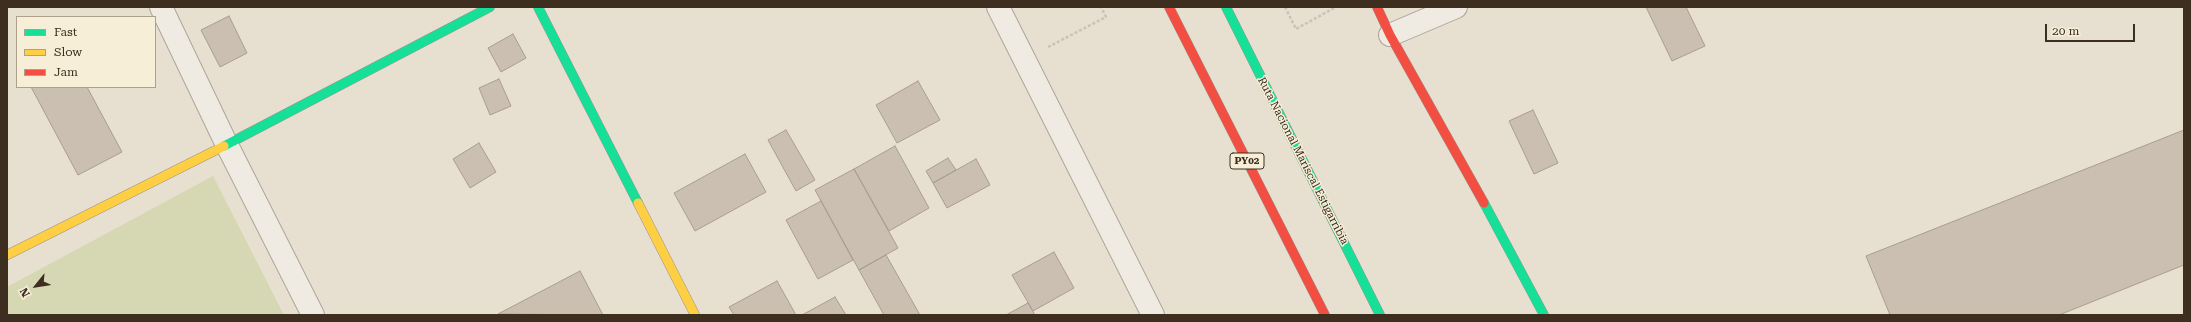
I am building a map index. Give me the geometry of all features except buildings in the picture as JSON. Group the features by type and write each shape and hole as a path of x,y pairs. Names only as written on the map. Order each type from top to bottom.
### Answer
{"main road":[{"path":"7,255 227,145 490,7"},
{"path":"538,7 695,315"},
{"name":"PY02","path":"1169,7 1325,315"},
{"name":"Ruta Nacional Mariscal Estigarribia","path":"1226,7 1380,315"},
{"path":"1377,7 1390,35 1470,177 1544,315"}],"street":[{"path":"161,7 227,145 313,315"},
{"path":"998,7 1153,315"},
{"path":"1390,35 1456,7"}],"path":[{"path":"1024,59 1106,17 1101,7"},
{"path":"1285,7 1296,29 1336,7"}],"green space":[{"path":"213,176 284,315 7,315 7,287"}],"traffic: fast":[{"path":"224,146 490,7"},
{"path":"538,7 638,203"},
{"path":"1226,7 1380,315"},
{"path":"1484,203 1544,315"}],"traffic: slow":[{"path":"7,255 224,146"},
{"path":"638,203 695,315"}],"traffic: jam":[{"path":"1169,7 1325,315"},
{"path":"1377,7 1390,35 1484,203"}]}
